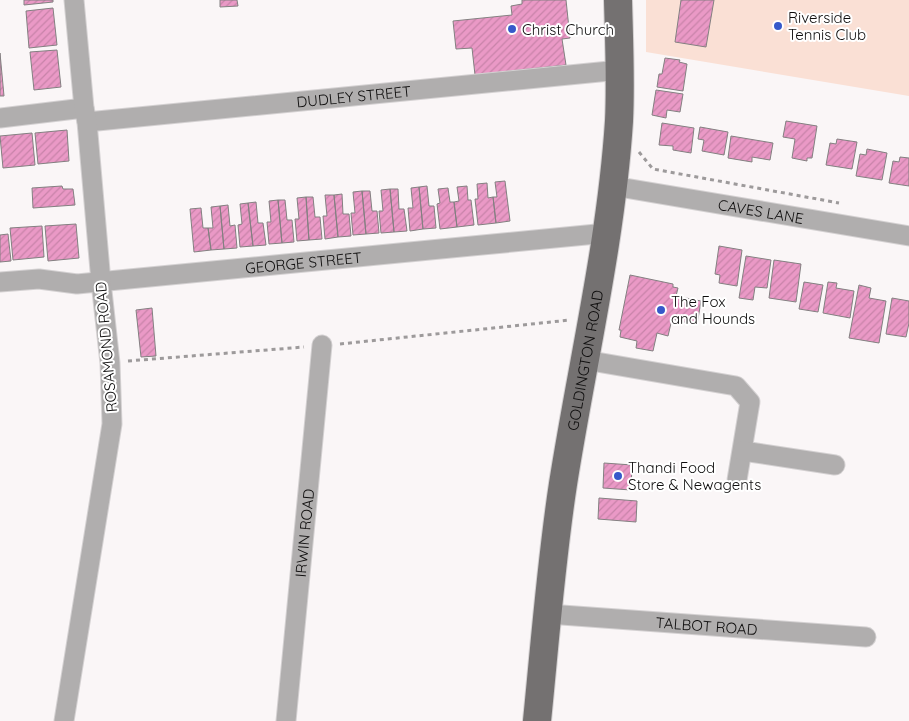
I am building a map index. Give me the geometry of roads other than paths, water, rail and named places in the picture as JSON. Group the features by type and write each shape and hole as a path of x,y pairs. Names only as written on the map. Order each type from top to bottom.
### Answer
{"main road":[{"name":"GOLDINGTON ROAD","path":"537,721 563,485 593,318 613,186 619,121 618,0"}],"street":[{"name":"ROSAMOND ROAD","path":"64,721 112,424 110,363 100,282 74,0"},
{"name":"DUDLEY STREET","path":"0,118 86,115 620,70"},
{"name":"CAVES LANE","path":"613,186 909,236"},
{"name":"GEORGE STREET","path":"0,282 39,280 77,284 607,234"},
{"name":"IRWIN ROAD","path":"286,721 322,345"},
{"path":"585,360 736,386 750,402 737,480"},
{"path":"743,451 835,466"},
{"name":"TALBOT ROAD","path":"548,614 866,637"}],"place":[{"name":"Riverside Tennis Club","path":"778,26"},
{"name":"Christ Church","path":"512,29"},
{"name":"The Fox and Hounds","path":"661,310"},
{"name":"Thandi Food Store & Newagents","path":"618,476"}]}
